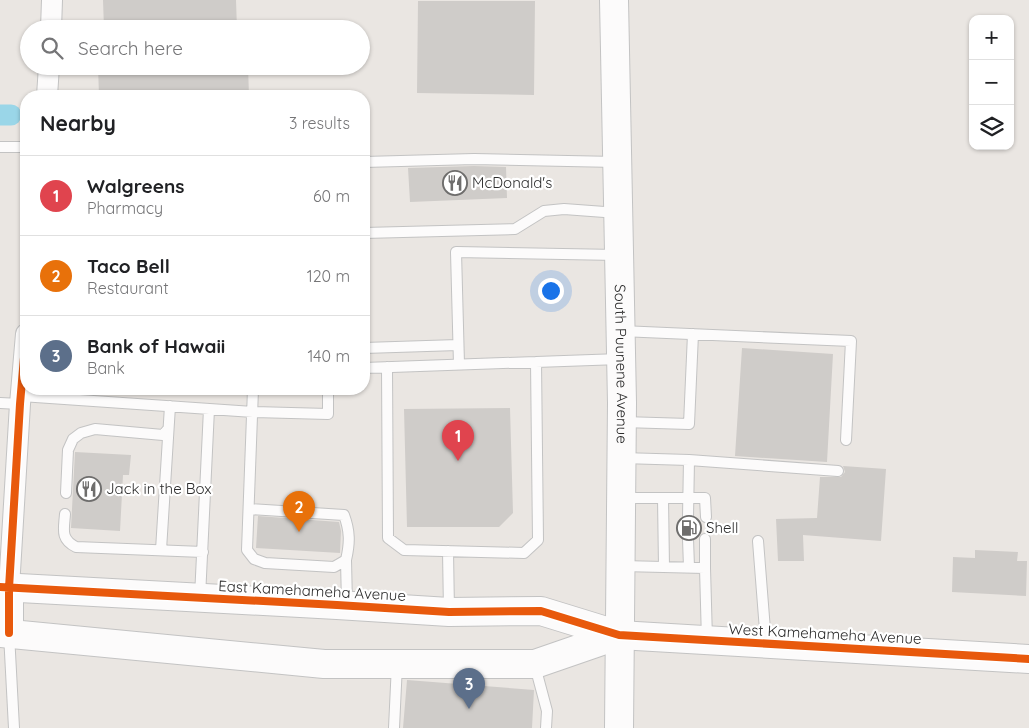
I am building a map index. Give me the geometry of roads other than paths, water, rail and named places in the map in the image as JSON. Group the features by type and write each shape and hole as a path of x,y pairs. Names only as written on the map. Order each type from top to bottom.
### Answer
{"street":[{"path":"51,20 52,0"},
{"name":"South Puunene Avenue","path":"614,0 622,422 619,728"},
{"path":"47,90 48,75"},
{"path":"20,395 4,587 5,633 324,664 534,664 619,636"},
{"name":"East Kamehameha Avenue","path":"4,587 449,612 541,610 619,636"},
{"name":"West Kamehameha Avenue","path":"619,636 1029,659"}],"lane":[{"path":"0,146 20,147"},
{"path":"370,162 474,159 617,162"},
{"path":"370,232 516,228 544,211 564,209 618,212"},
{"path":"459,364 456,252 618,255"},
{"path":"620,331 851,341 846,440"},
{"path":"622,422 689,424 693,334"},
{"path":"370,348 458,345"},
{"path":"370,368 620,359"},
{"path":"387,367 388,538 404,550 524,553 538,540 536,362"},
{"path":"253,395 247,550 254,559 265,563 334,567 346,560"},
{"path":"0,403 20,400 328,414 328,395"},
{"path":"161,550 170,406"},
{"path":"200,598 209,409"},
{"path":"66,493 68,450 73,439 81,432 95,429 163,435 168,429"},
{"path":"621,458 689,460 838,471"},
{"path":"688,517 689,460"},
{"path":"620,498 705,498 706,517"},
{"path":"663,498 664,567"},
{"path":"249,508 344,515 349,528 350,538 346,560 347,606"},
{"path":"65,514 63,534 69,543 76,547 203,552"},
{"path":"688,539 689,567"},
{"path":"705,539 707,641"},
{"path":"758,541 766,644"},
{"path":"448,551 449,612"},
{"path":"620,566 705,568"},
{"path":"5,633 14,728"},
{"path":"394,728 397,664"},
{"path":"534,664 547,711 546,728"}],"waterway":[{"path":"0,115 11,115"}],"place":[{"name":"McDonald's","path":"455,183"},
{"name":"Walgreens","path":"458,461"},
{"name":"Jack in the Box","path":"89,489"},
{"name":"Shell","path":"689,528"},
{"name":"Taco Bell","path":"299,532"},
{"name":"Bank of Hawaii","path":"469,709"}]}
